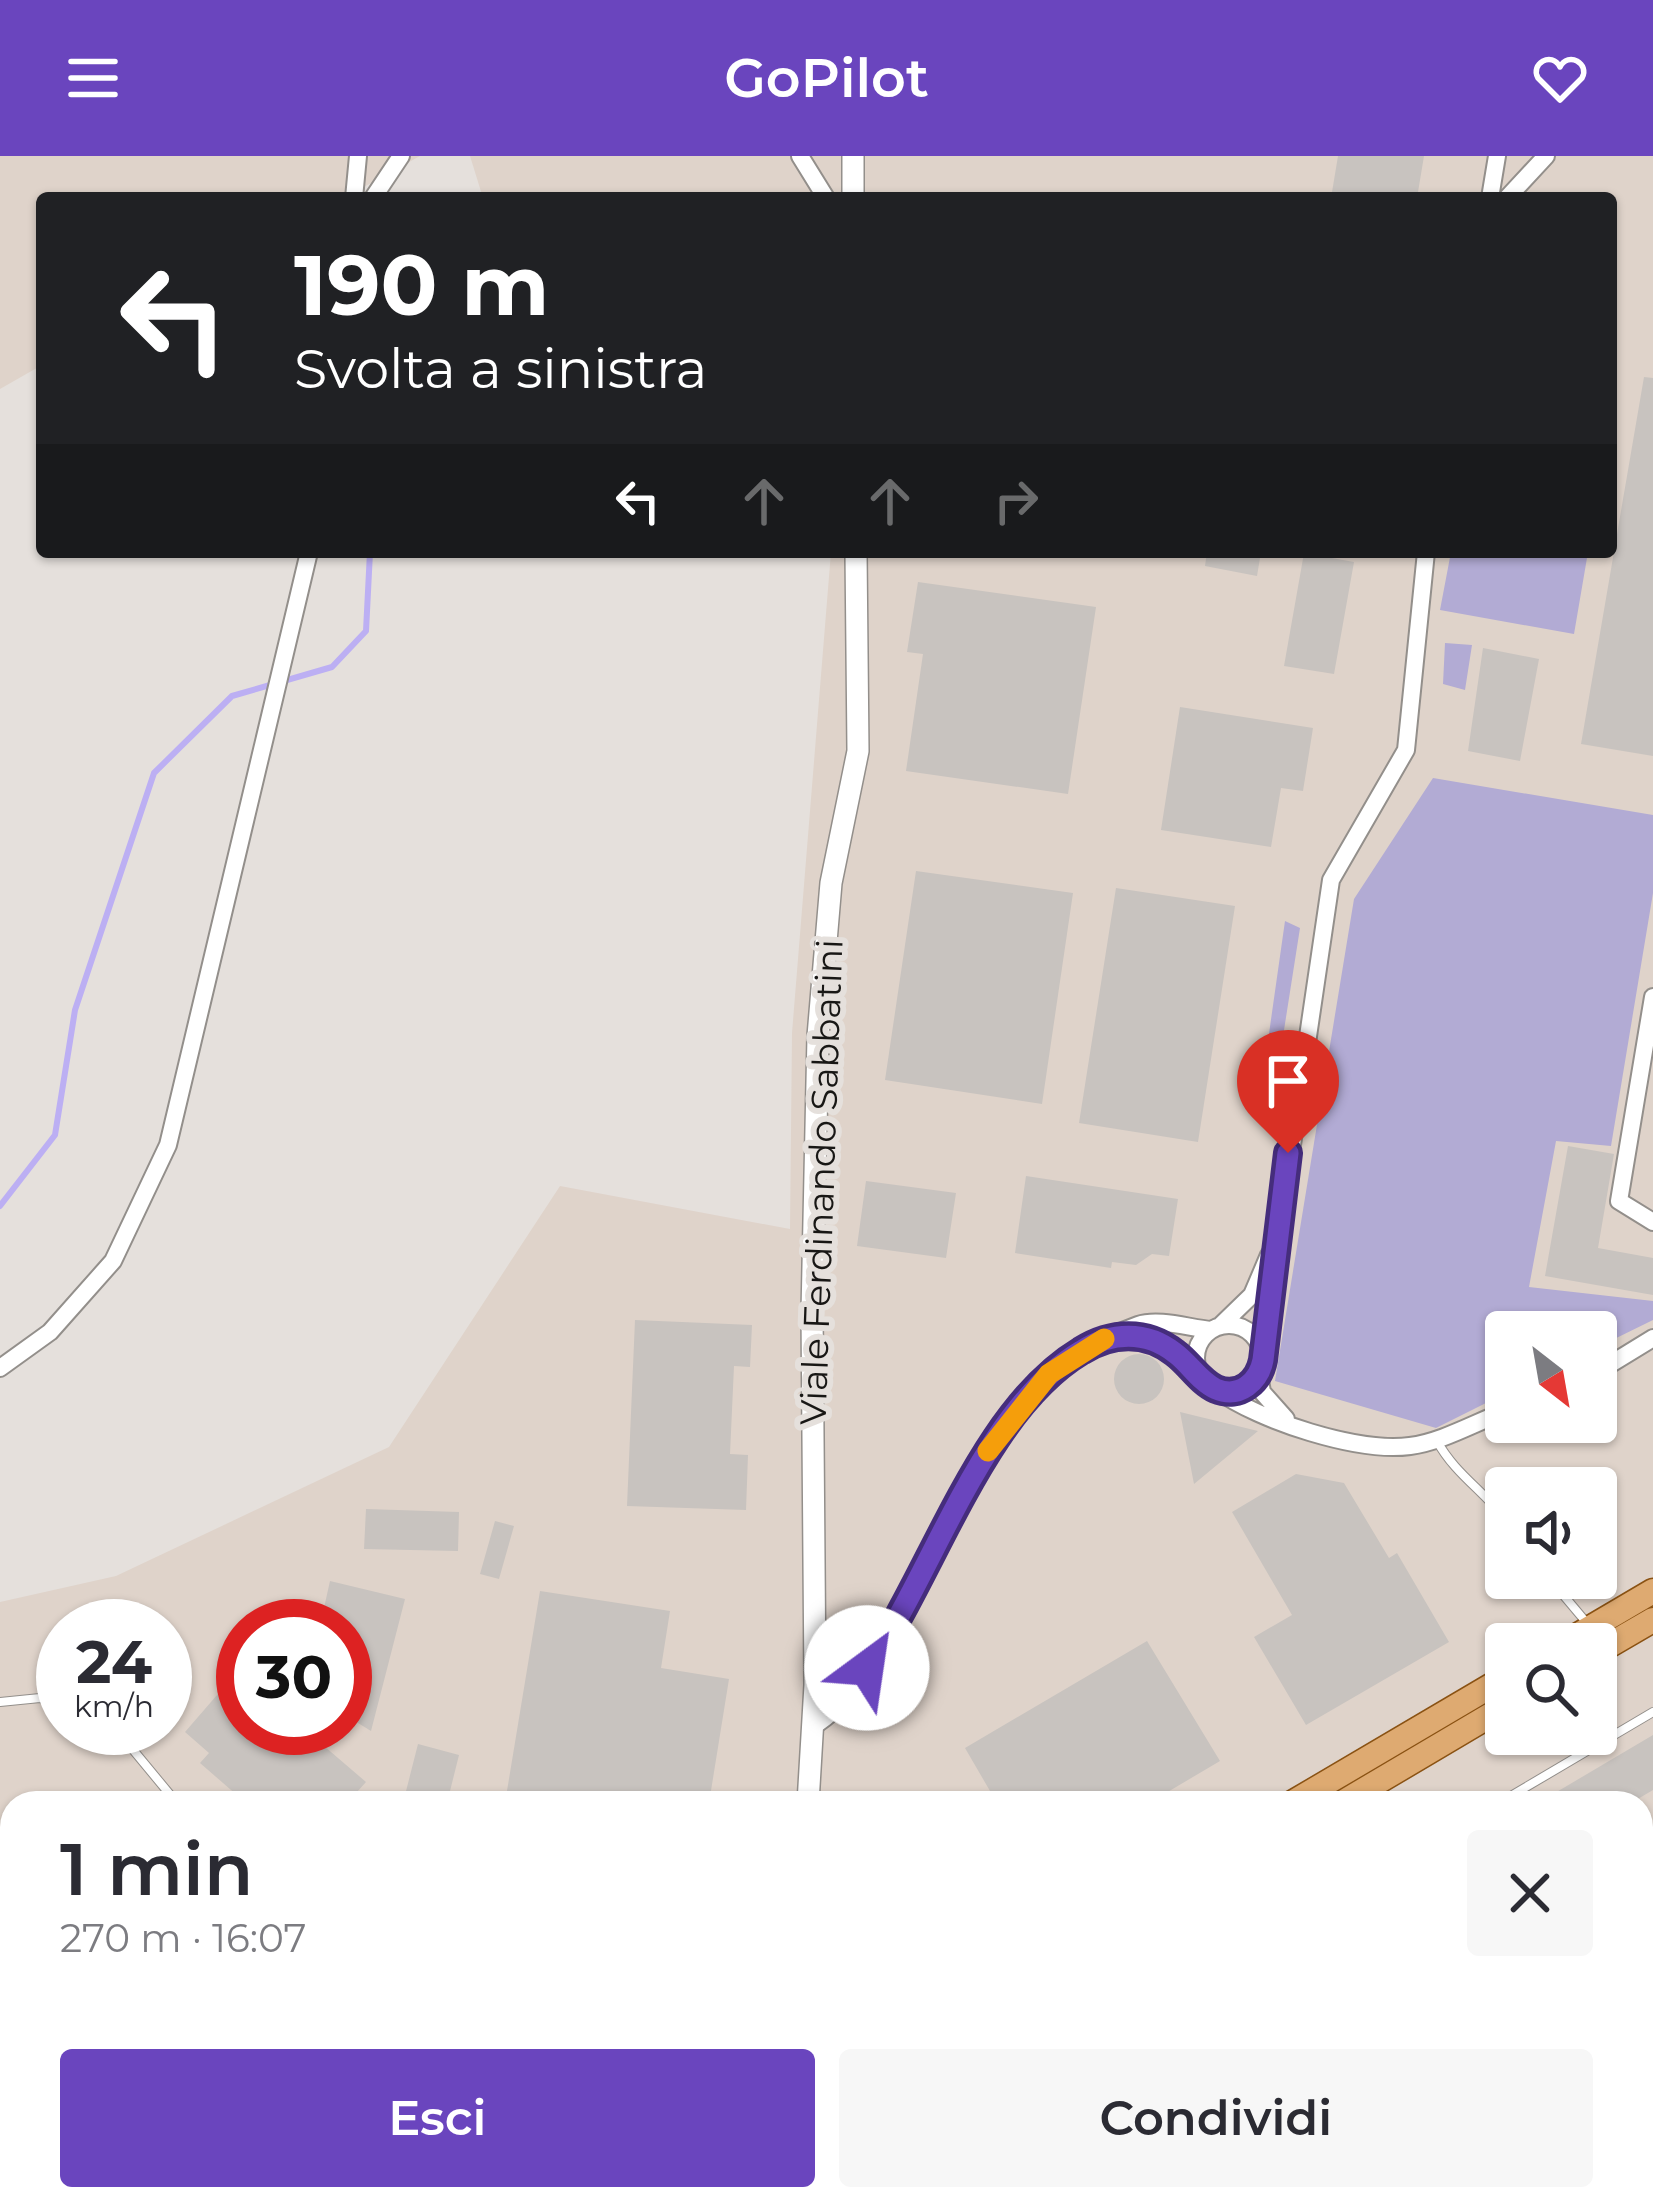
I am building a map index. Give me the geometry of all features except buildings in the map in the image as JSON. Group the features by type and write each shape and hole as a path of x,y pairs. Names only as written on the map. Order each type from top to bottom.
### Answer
{"main road":[{"path":"1615,1623 1653,1591"},
{"path":"1617,1632 1653,1619"},
{"path":"1312,1791 1485,1689"},
{"path":"1362,1791 1485,1718"}],"street":[{"path":"355,192 358,156"},
{"path":"377,192 401,156"},
{"path":"800,156 822,192"},
{"path":"853,156 853,192"},
{"path":"1491,192 1497,156"},
{"path":"1513,192 1546,156"},
{"path":"0,1368 50,1332 113,1261 168,1145 308,558"},
{"name":"Viale Ferdinando Sabbatini","path":"811,1735 818,1036 831,883 858,751 856,558"},
{"path":"1291,1424 1262,1392 1259,1374 1274,1243 1331,880 1406,750 1425,558"},
{"path":"1653,997 1619,1201 1653,1222"},
{"path":"1635,1102 1653,1112"},
{"path":"1201,1376 1198,1346 1252,1295 1274,1243"},
{"path":"809,1791 811,1735 884,1645 1000,1436 1049,1374 1095,1342 1156,1323 1250,1332 1262,1349"},
{"path":"1122,1334 1159,1343 1217,1390 1258,1414 1385,1448 1436,1438 1485,1419"},
{"path":"1617,1360 1653,1338"},
{"path":"1217,1390 1245,1388 1259,1374"},
{"path":"811,1735 818,1791"}],"lane":[{"path":"1436,1438 1452,1468 1485,1495"},
{"path":"0,1702 36,1698"},
{"path":"1522,1791 1653,1712"},
{"path":"137,1755 167,1791"}],"shaded area":[{"path":"0,156 420,156 355,192 36,192 36,368 0,389"},
{"path":"470,156 1653,156 1653,1791 0,1791 0,1602 116,1576 389,1447 560,1186 790,1229 792,1033 831,558 1617,558 1617,192 481,192"},
{"path":"1450,558 1587,558 1574,634 1440,610"},
{"path":"1445,643 1472,645 1465,690 1443,684"},
{"path":"1433,778 1653,815 1653,893 1611,1146 1556,1141 1529,1287 1653,1301 1653,1320 1617,1338 1617,1311 1485,1311 1485,1404 1436,1428 1275,1381 1354,899"},
{"path":"1285,921 1300,928 1271,1113 1257,1118"}],"waterway":[{"path":"0,1206 55,1135 75,1010 154,773 232,696 332,667 366,631 370,558"}],"slow traffic":[{"path":"988,1451 1049,1374 1104,1339"}],"route":[{"path":"867,1668 884,1645 987,1452 1049,1374 1070,1357 1095,1342 1122,1334 1175,1352 1217,1390 1236,1391 1253,1382 1262,1367 1288,1153"}]}
